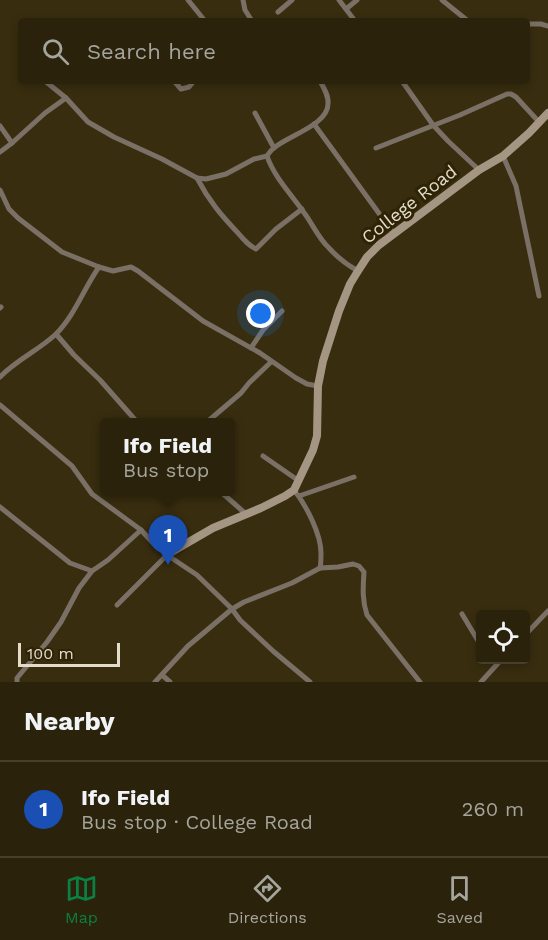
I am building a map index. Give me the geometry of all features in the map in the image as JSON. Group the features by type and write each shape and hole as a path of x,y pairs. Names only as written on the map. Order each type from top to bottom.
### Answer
{"main road":[{"name":"College Road","path":"298,489 314,450 317,436 318,386 323,361 339,310 358,271 373,251 479,170 503,156 548,113"},
{"path":"168,554 213,528 298,489"}],"street":[{"path":"188,0 203,18"},
{"path":"243,0 244,10 250,18"},
{"path":"279,12 292,0"},
{"path":"339,0 353,18"},
{"path":"346,9 357,0"},
{"path":"442,0 464,18"},
{"path":"530,24 548,26"},
{"path":"49,84 66,98 88,122 197,178 206,179 226,174 254,159 267,156 274,148 314,124 325,114 328,104 322,84"},
{"path":"177,84 181,89 192,84"},
{"path":"404,84 434,126 479,170"},
{"path":"376,148 507,94 516,96 539,122"},
{"path":"0,152 66,98"},
{"path":"255,113 274,148"},
{"path":"314,124 394,234"},
{"path":"0,126 12,143"},
{"path":"267,156 276,175 327,247 358,271"},
{"path":"503,156 516,186 539,296"},
{"path":"197,178 207,198 223,218 249,245 256,249 276,229 302,209"},
{"path":"0,190 9,209 62,252 113,271 131,267 203,321 260,352 271,362 307,384 318,386"},
{"path":"0,377 56,334 77,307 99,267"},
{"path":"251,348 262,330 282,311"},
{"path":"56,334 133,418"},
{"path":"213,418 242,393 271,362"},
{"path":"0,405 72,466 92,494 141,530 173,559 197,575 240,620 310,682"},
{"path":"263,456 298,489 318,538 321,552 320,568"},
{"path":"298,489 354,477"},
{"path":"226,496 246,514"},
{"path":"0,507 70,563 92,571"},
{"path":"16,682 61,622 79,588 92,571 108,560 141,530"},
{"path":"117,605 168,554"},
{"path":"155,682 188,646 231,609 292,583 320,568 353,564 359,566 364,572 362,592 367,615 420,682"},
{"path":"530,629 548,611"},
{"path":"462,614 476,637"},
{"path":"481,682 495,664"},
{"path":"162,675 170,682"}],"place":[{"name":"Ifo Field","path":"168,565"}]}
